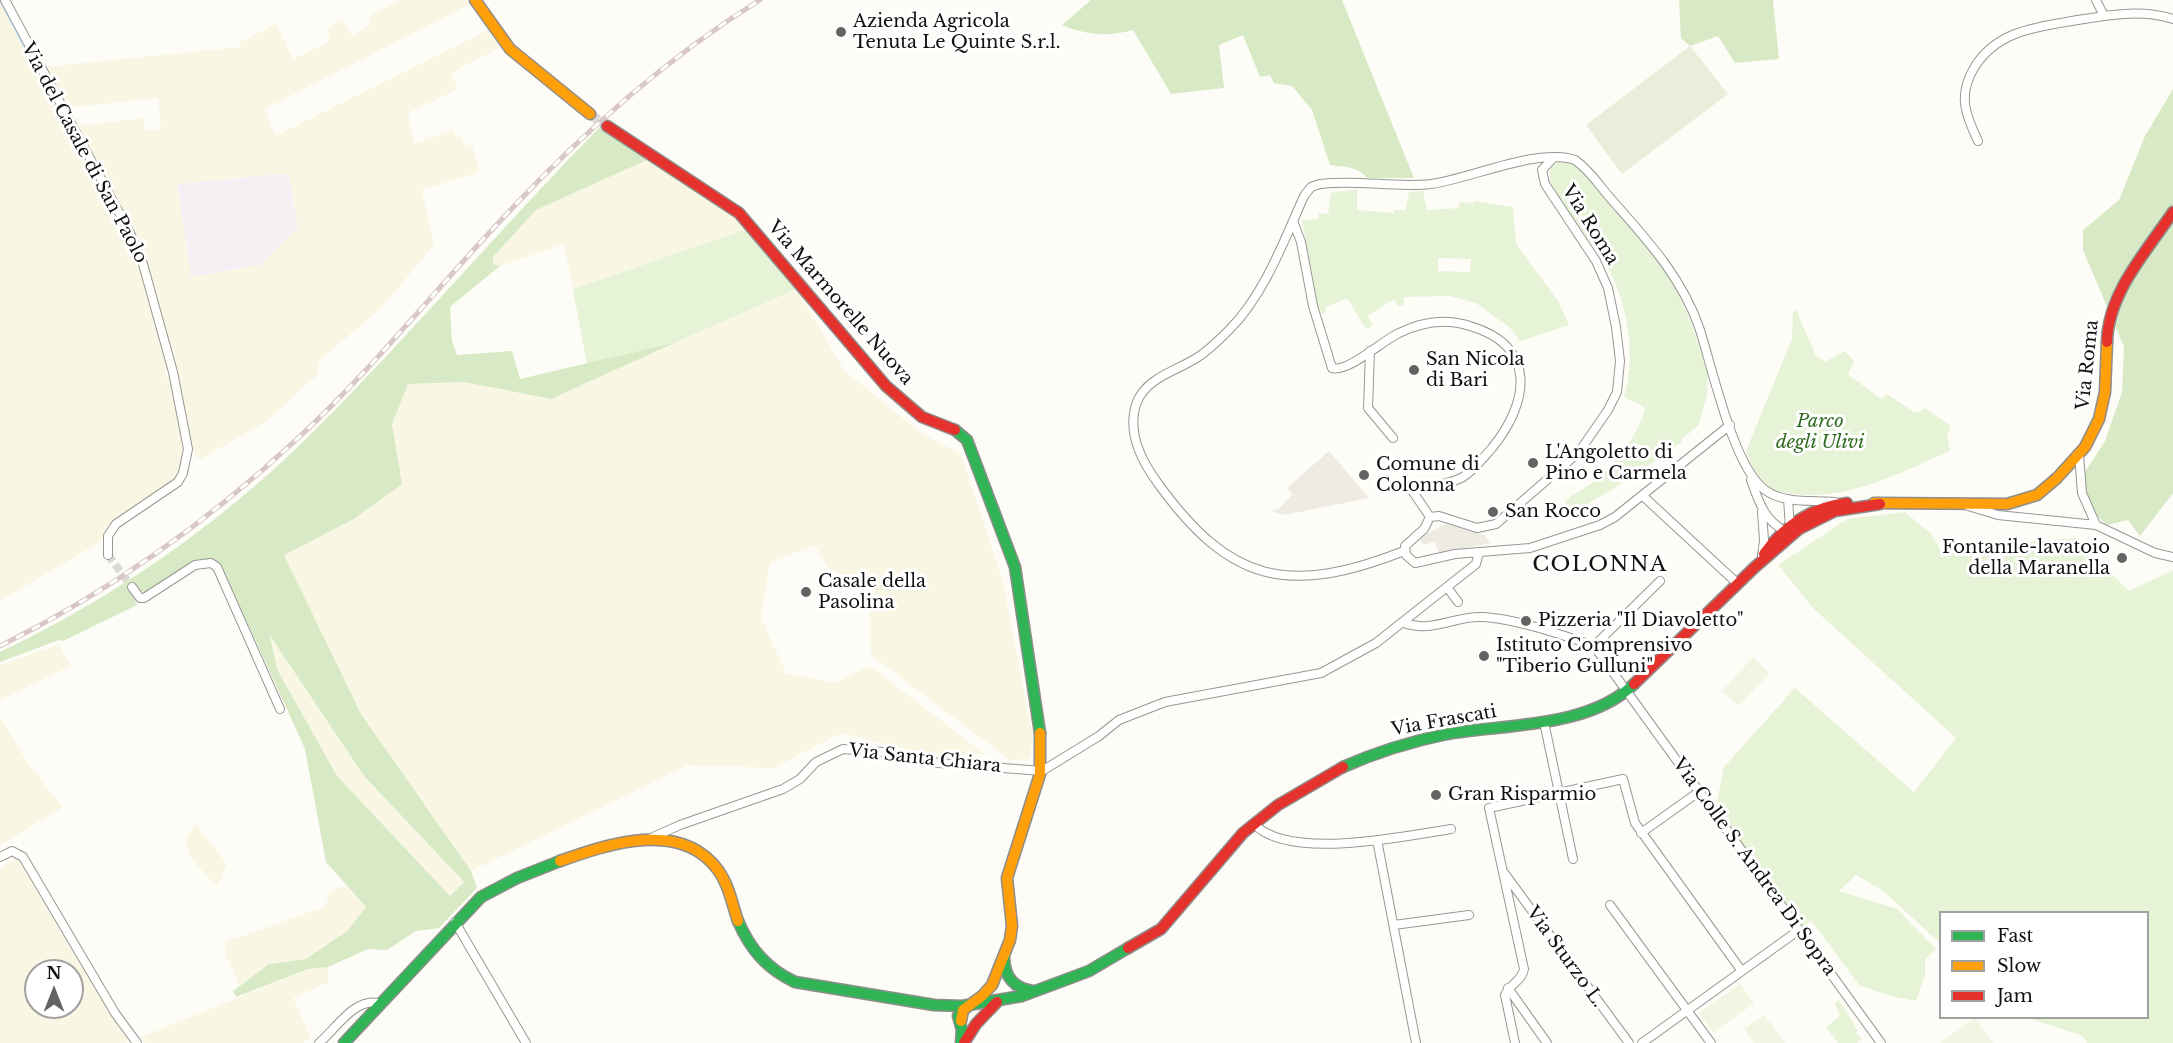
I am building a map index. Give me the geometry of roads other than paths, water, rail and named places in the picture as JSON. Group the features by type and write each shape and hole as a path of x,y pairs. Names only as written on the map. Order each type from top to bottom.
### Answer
{"street":[{"name":"Via del Casale di San Paolo","path":"6,0 137,248 159,319 188,449 183,473 178,482 116,524 108,536 108,555"},
{"path":"475,0 510,49 590,114"},
{"path":"2096,0 2104,16"},
{"path":"1978,141 1964,108 1964,88 1978,61 1991,45 2022,31 2104,16 2156,14 2173,19"},
{"name":"Via Marmorelle Nuova","path":"608,126 740,213 886,386 922,417 951,426 967,440 1015,567 1041,738 1042,771 1007,872 1005,891 1012,926 1004,954 990,987 963,1010 961,1021"},
{"path":"1405,553 1359,568 1320,575 1275,574 1246,567 1216,548 1188,522 1150,472 1134,437 1134,412 1143,392 1159,378 1202,355 1240,319 1254,297 1305,193 1320,184 1430,184 1527,160 1553,158"},
{"name":"Via Roma","path":"1430,517 1439,516 1466,526 1486,528 1496,524 1569,463 1602,420 1618,386 1617,338 1610,293 1599,266 1545,184 1542,170 1553,158 1570,158 1580,164 1657,249 1669,267 1698,326 1730,425 1748,470 1764,490 1788,499"},
{"name":"Via Roma","path":"1789,530 1822,507 1846,503 1967,506 2007,504 2034,497 2045,489 2079,454 2093,434 2102,408 2106,333 2113,304 2128,276 2173,212"},
{"path":"1293,220 1300,237 1316,316 1329,364 1335,369 1344,368 1413,327 1448,321 1479,329 1509,353 1522,379 1521,394 1512,417 1497,442 1472,470 1445,484 1409,486 1430,517 1425,529 1406,544 1405,553"},
{"path":"1370,351 1368,408 1393,438"},
{"path":"1405,553 1418,564 1451,554 1526,549 1600,525 1643,496 1730,425"},
{"path":"2079,454 2082,493 2096,525"},
{"path":"1748,470 1761,507 1770,521 1789,530 1826,514 1880,504"},
{"path":"1643,496 1738,584"},
{"path":"1789,530 1788,499 1846,503"},
{"path":"1967,506 1998,515 2096,525 2155,553 2173,557"},
{"path":"1758,562 1764,536 1761,507"},
{"name":"Via Frascati","path":"934,1005 970,1005 1022,996 1048,988 1104,964 1156,932 1238,838 1300,789 1327,774 1391,746 1449,734 1580,715 1627,691 1738,584 1789,530"},
{"path":"1042,771 1141,709 1165,702 1321,673 1376,643 1404,623 1478,562 1479,552"},
{"path":"132,587 140,598 144,598 195,565 211,563 217,567 280,709"},
{"path":"1404,623 1416,627 1480,617 1542,630 1594,646 1660,581"},
{"path":"1447,587 1458,602"},
{"name":"Via Colle S. Andrea Di Sopra","path":"1594,646 1881,1043"},
{"path":"1544,722 1573,859"},
{"name":"Via Santa Chiara","path":"650,839 680,825 783,789 800,779 816,762 843,749 898,755 938,763 1042,771"},
{"path":"1515,1043 1505,995 1508,988 1520,979 1524,969 1489,808 1623,779 1635,823 1641,833 1741,970"},
{"path":"1641,833 1700,791"},
{"path":"1254,824 1268,834 1301,844 1377,840 1451,829"},
{"path":"344,1043 455,922 482,896 523,874 608,848 650,839 667,840 685,845 715,866 724,879 751,948 764,964 782,976 809,986 934,1005 952,1010 961,1021 962,1043"},
{"path":"1377,840 1416,1043"},
{"path":"0,857 12,851 23,857 115,1013 137,1043"},
{"name":"Via Sturzo L.","path":"1502,870 1629,1043"},
{"path":"1610,905 1712,1043"},
{"path":"1394,925 1469,915"},
{"path":"455,922 471,953 526,1043"},
{"path":"1642,1043 1799,930"},
{"path":"1004,954 1006,975 1015,986 1029,991 1048,988"},
{"path":"1508,988 1547,1043"},
{"path":"319,1043 362,1003 372,1001 381,1004"},
{"path":"962,1043 998,1001"},
{"path":"970,1005 977,1011 978,1022"}],"waterway":[{"path":"0,0 55,104"}],"tunnel":[{"path":"590,114 607,126"},
{"path":"108,555 132,587"}],"railway":[{"path":"0,646 118,579 193,527 229,498 297,439 351,386 477,246 562,158 624,100 657,73 690,47 760,0"}],"place":[{"name":"Azienda Agricola Tenuta Le Quinte S.r.l.","path":"841,32"},
{"name":"San Nicola di Bari","path":"1414,370"},
{"name":"L'Angoletto di Pino e Carmela","path":"1533,463"},
{"name":"Comune di Colonna","path":"1364,475"},
{"name":"San Rocco","path":"1493,512"},
{"name":"Fontanile-lavatoio della Maranella","path":"2122,558"},
{"name":"Casale della Pasolina","path":"806,592"},
{"name":"Pizzeria \"Il Diavoletto\"","path":"1526,621"},
{"name":"Istituto Comprensivo \"Tiberio Gulluni\"","path":"1484,656"},
{"name":"Gran Risparmio","path":"1436,795"}],"district":[{"name":"COLONNA","path":"1600,565"}],"park label":[{"name":"Parco degli Ulivi","path":"1820,432"}]}
